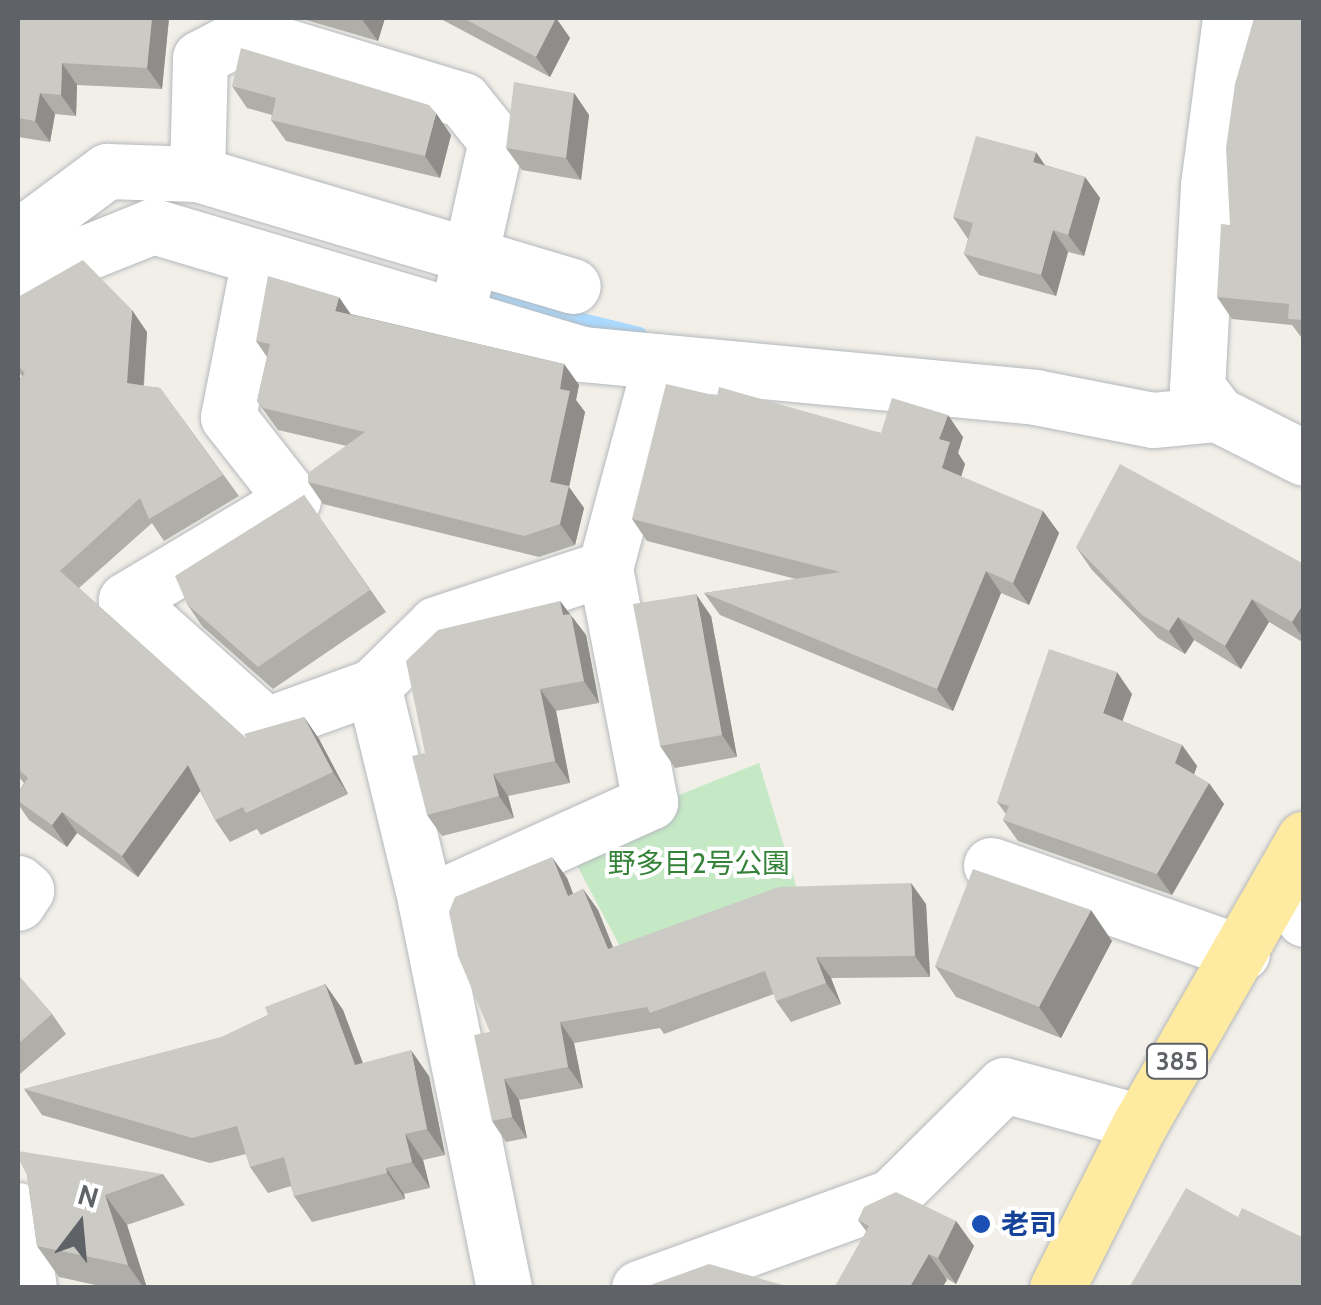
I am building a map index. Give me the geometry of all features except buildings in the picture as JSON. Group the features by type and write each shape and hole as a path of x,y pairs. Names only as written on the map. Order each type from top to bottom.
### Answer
{"highway":[{"name":"385","path":"1058,1288 1142,1122 1242,952 1296,879"}],"street":[{"path":"1230,18 1208,186 1197,387 1218,414 1304,458"},
{"path":"197,174 200,58 246,34 463,100 496,140 462,284"},
{"path":"27,249 107,172 197,174 462,284 582,354 1035,397 1153,420 1218,414"},
{"path":"27,249 153,226 259,260 462,284 573,286"},
{"path":"259,260 228,417 293,500 126,600 266,725 373,686 436,624 605,568"},
{"path":"426,903 650,802 605,568 661,361"},
{"path":"373,686 426,903 504,1288"},
{"path":"990,865 1242,952"},
{"path":"18,883 26,890 18,903"},
{"path":"639,1288 891,1197 1004,1085 1142,1122"},
{"path":"18,1210 29,1288"}],"green space":[{"name":"野多目2号公園","path":"759,763 802,906 631,967 564,841"}],"waterway":[{"path":"472,293 639,334"}],"place":[{"name":"老司","path":"981,1224"}]}
